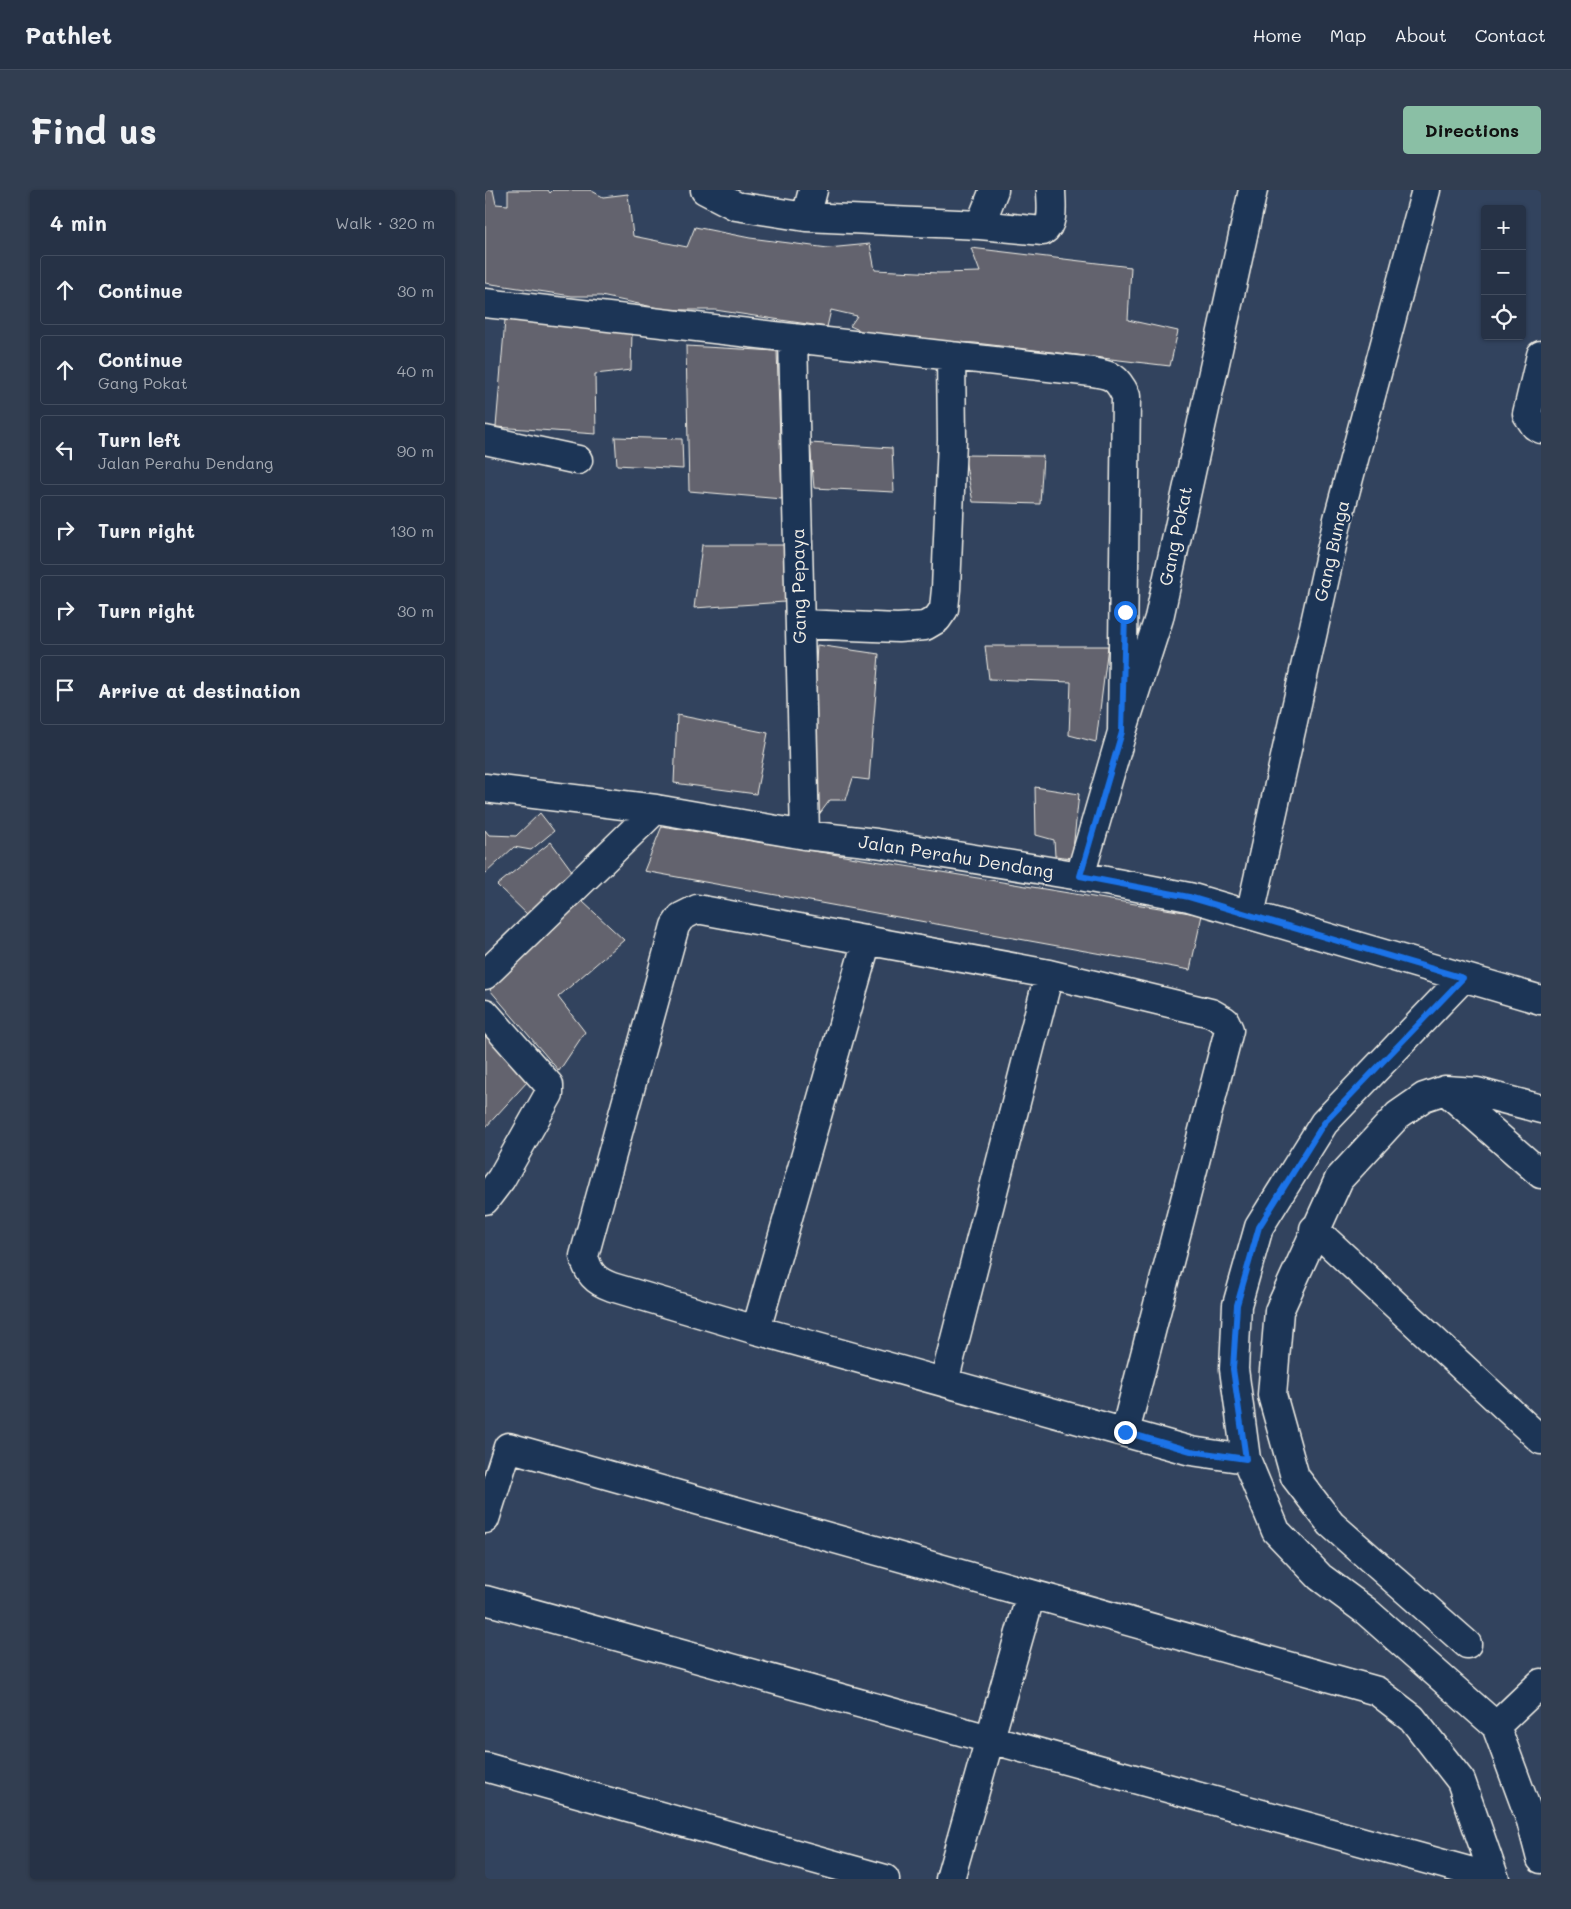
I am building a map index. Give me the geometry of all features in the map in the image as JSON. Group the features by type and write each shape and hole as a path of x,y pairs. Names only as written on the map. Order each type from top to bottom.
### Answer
{"street":[{"path":"705,190 736,206 806,217 980,225 1043,231 1050,222 1051,190"},
{"path":"806,217 813,190"},
{"path":"980,225 994,190"},
{"name":"Gang Pokat","path":"1080,876 1122,732 1159,618 1253,190"},
{"name":"Gang Bunga","path":"1250,915 1338,519 1426,190"},
{"path":"485,303 1105,374 1116,379 1126,396 1125,612 1122,732"},
{"name":"Gang Pepaya","path":"793,338 805,835"},
{"path":"1541,355 1527,414 1535,426 1541,429"},
{"path":"801,624 898,628 925,626 937,619 944,610 952,440 951,356"},
{"path":"485,440 578,460"},
{"path":"1125,612 1159,618"},
{"name":"Jalan Perahu Dendang","path":"485,788 656,809 805,835 876,844 1080,876 1189,897 1541,1000"},
{"path":"485,975 656,809"},
{"path":"1125,1432 1229,1030 1225,1021 1211,1013 1049,974 697,909 681,917 675,926 584,1256 586,1265 593,1278 601,1283 756,1330 1191,1451 1246,1459"},
{"path":"756,1330 867,940"},
{"path":"944,1382 1049,974"},
{"path":"1463,978 1324,1123 1259,1227 1237,1305 1233,1369 1246,1459 1276,1531 1321,1577 1365,1610 1497,1726 1531,1821 1541,1859"},
{"path":"485,1013 549,1085 549,1094 501,1179 485,1200"},
{"path":"1467,1644 1331,1524 1295,1476 1272,1395 1279,1311 1339,1179 1397,1115 1424,1097 1445,1090 1477,1092 1541,1109"},
{"path":"1445,1090 1541,1174"},
{"path":"1315,1229 1541,1440"},
{"path":"485,1519 508,1447 1377,1691 1412,1718 1461,1781 1495,1878"},
{"path":"950,1879 1031,1594"},
{"path":"485,1600 1495,1878"},
{"path":"1497,1726 1541,1683"},
{"path":"485,1768 885,1879"}],"building":[{"path":"485,190 493,190 496,204 508,205 508,190 548,190 550,193 553,190 590,190 603,197 628,194 633,236 687,247 695,227 750,238 828,248 870,244 875,270 939,273 980,272 971,248 1131,267 1128,320 1178,331 1170,366 975,343 877,338 850,326 857,316 831,310 827,327 715,310 667,310 601,296 572,296 485,283"},
{"path":"505,320 632,332 631,370 595,374 596,434 496,427"},
{"path":"686,346 777,351 782,499 689,491"},
{"path":"615,437 682,439 683,469 617,465"},
{"path":"810,443 892,448 894,492 814,488"},
{"path":"964,455 1043,456 1040,504 973,502"},
{"path":"702,545 790,545 785,602 694,608"},
{"path":"817,645 879,654 869,780 853,778 846,800 830,800 806,832"},
{"path":"985,646 1108,646 1096,742 1069,735 1071,682 989,679"},
{"path":"677,715 768,733 756,794 674,783"},
{"path":"1035,787 1079,794 1072,858 1055,856 1054,840 1036,835"},
{"path":"540,813 554,831 531,850 514,847 485,874 485,830 489,835 516,836"},
{"path":"662,826 1202,915 1190,970 644,871"},
{"path":"551,842 578,879 531,918 497,885"},
{"path":"582,901 624,940 558,997 585,1032 559,1071 490,990"},
{"path":"485,1035 528,1081 485,1128"}],"route":[{"path":"1125,612 1122,732 1080,876 1189,897 1463,978 1324,1123 1259,1227 1237,1305 1233,1369 1246,1459 1191,1451 1125,1432"}]}
